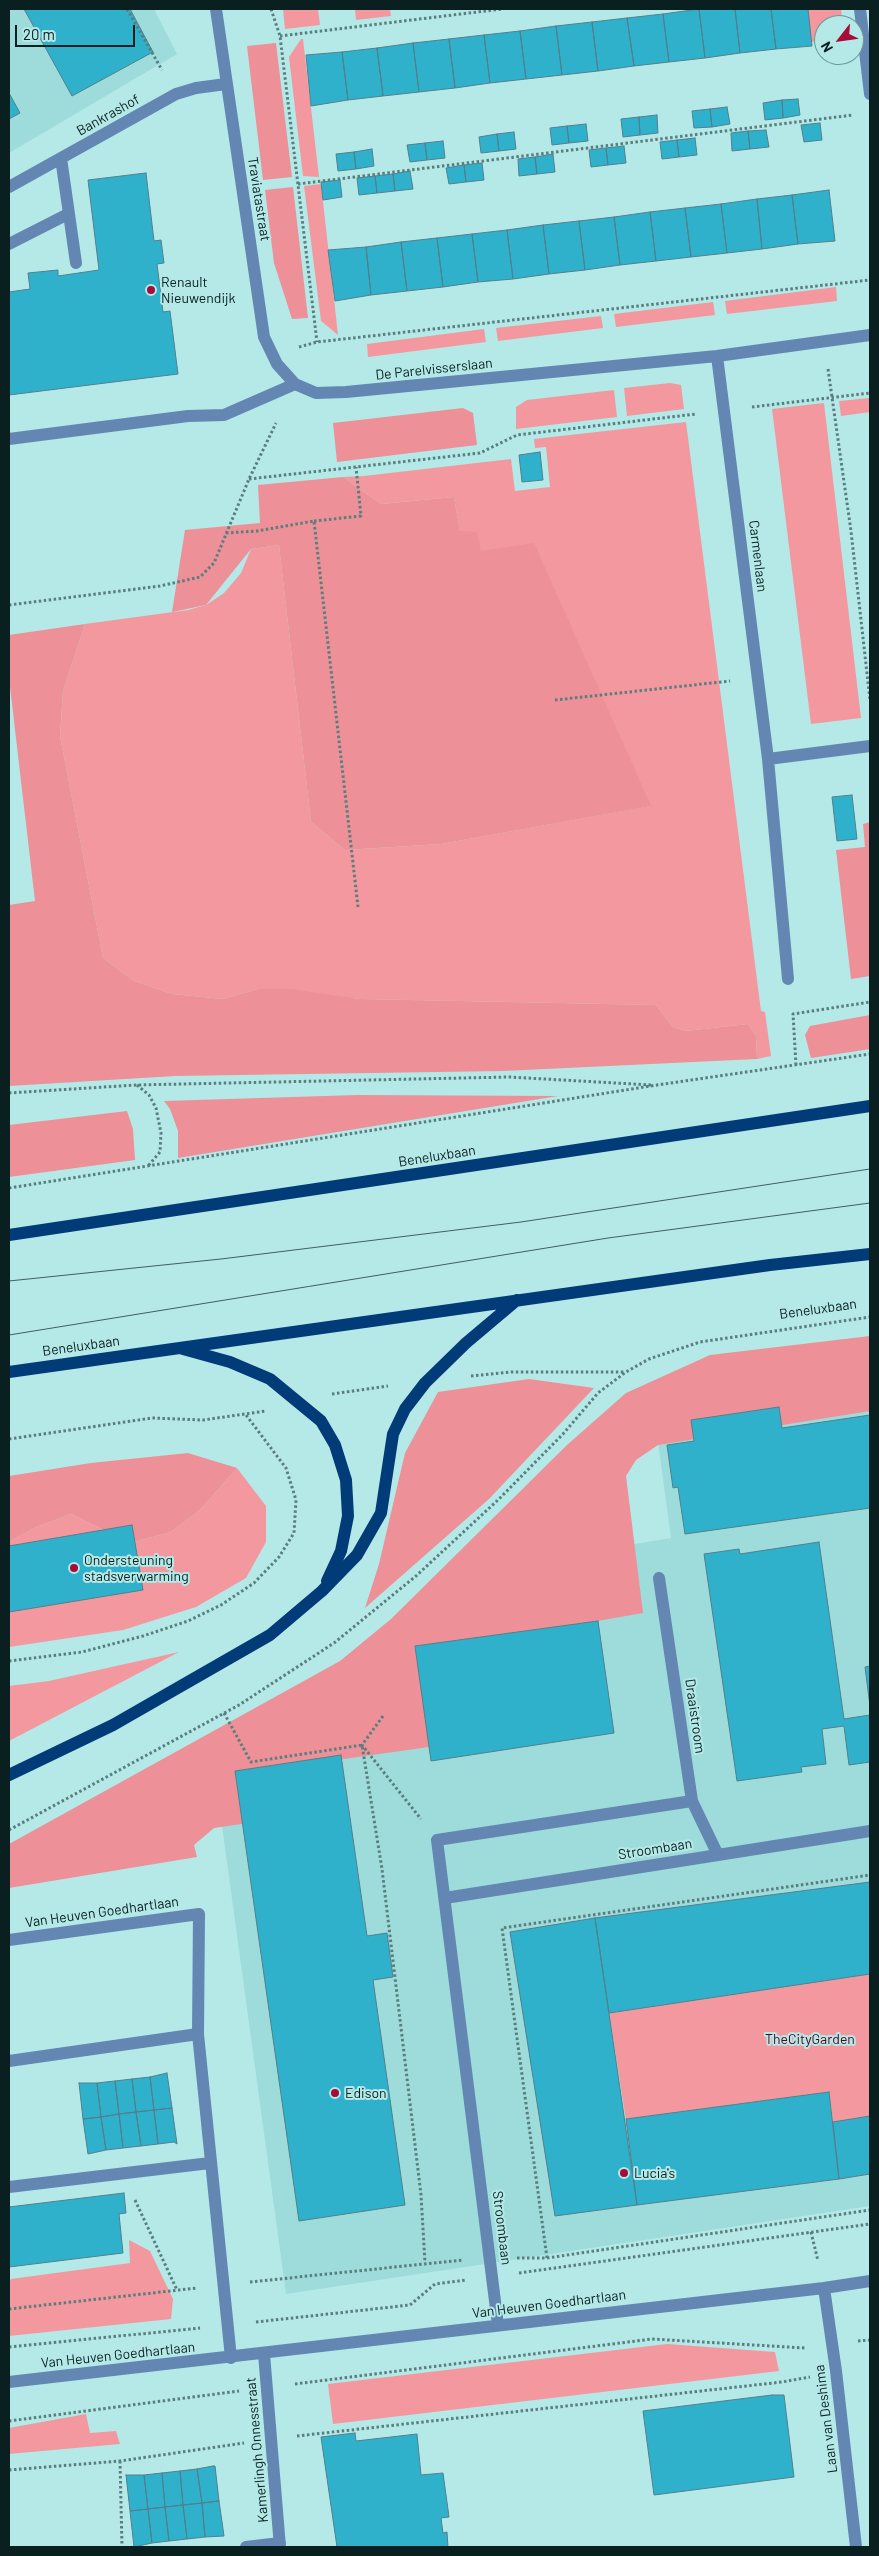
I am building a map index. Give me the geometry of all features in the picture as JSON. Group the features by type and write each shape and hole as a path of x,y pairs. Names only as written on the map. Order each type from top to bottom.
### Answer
{"main road":[{"name":"Beneluxbaan","path":"9,1235 870,1106"},
{"name":"Beneluxbaan","path":"9,1372 770,1265 870,1254"},
{"path":"9,1775 113,1725 270,1635 322,1591 357,1555 381,1513 393,1434 405,1409 439,1370 517,1300"},
{"path":"178,1348 230,1362 270,1380 321,1421 335,1445 346,1480 348,1516 341,1551 322,1591"}],"street":[{"name":"Traviatastraat","path":"216,9 264,337 277,364 295,384"},
{"path":"860,9 869,66 870,94"},
{"name":"Bankrashof","path":"9,187 176,94 196,88 226,84"},
{"path":"60,158 76,263"},
{"path":"9,244 68,214"},
{"name":"De Parelvisserslaan","path":"295,384 316,393 346,392 717,356 870,335"},
{"name":"Carmenlaan","path":"717,356 768,759 788,979"},
{"path":"9,438 188,416 224,415 295,384"},
{"path":"768,759 870,746"},
{"name":"Draaistroom","path":"659,1578 692,1801 718,1854"},
{"path":"437,1840 692,1801"},
{"name":"Stroombaan","path":"445,1898 870,1831"},
{"name":"Stroombaan","path":"437,1840 498,2324"},
{"name":"Van Heuven Goedhartlaan","path":"9,1940 199,1914 198,2034 231,2358"},
{"path":"9,2061 198,2034"},
{"path":"9,2187 210,2163"},
{"name":"Van Heuven Goedhartlaan","path":"9,2382 231,2358 498,2324 824,2288 870,2281"},
{"name":"Laan van Deshima","path":"824,2288 836,2371 856,2547"},
{"name":"Kamerlingh Onnesstraat","path":"246,2547 280,2545 264,2354"}],"path":[{"path":"128,9 176,94"},
{"path":"271,9 280,36 317,342"},
{"path":"280,36 502,9"},
{"path":"298,184 860,114"},
{"path":"272,355 317,342 870,280"},
{"path":"823,341 833,398 870,700"},
{"path":"9,605 160,586 200,577 214,563 249,479 295,384"},
{"path":"249,479 480,453 517,435 870,393"},
{"path":"226,533 257,531 314,521 361,516 356,467"},
{"path":"314,521 358,907"},
{"path":"555,700 758,677"},
{"path":"796,1065 793,1014 870,1002"},
{"path":"9,1188 657,1085 870,1054"},
{"path":"9,1093 136,1085 509,1077 657,1085"},
{"path":"136,1085 149,1095 156,1108 161,1133 160,1152 148,1166"},
{"name":"Beneluxbaan","path":"626,1372 649,1358 700,1342 870,1317"},
{"path":"9,1661 82,1652 143,1636 188,1621 221,1606 254,1583 279,1557 294,1533 296,1500 286,1468 246,1415"},
{"path":"224,1713 251,1762 362,1745"},
{"path":"383,1716 362,1745 383,1879 421,2195 425,2263"},
{"path":"362,1745 437,1840"},
{"path":"547,2258 502,1928 870,1875"},
{"path":"123,2173 177,2290"},
{"path":"490,2257 547,2258 870,2210"},
{"path":"492,2277 870,2224"},
{"path":"9,2421 652,2339 800,2348 832,2345"},
{"path":"9,2470 120,2461 272,2438 782,2382 836,2371"},
{"path":"120,2461 122,2547"}],"shaded area":[{"path":"9,9 154,9 177,54 9,153"},
{"path":"276,43 292,177 263,180 247,46"},
{"path":"293,187 308,318 292,319 274,263 265,190"},
{"path":"463,408 473,413 477,445 337,462 333,423"},
{"path":"343,477 381,504 454,497 460,531 477,532 481,551 534,543 651,806 441,844 345,850 311,822 279,545 251,549 206,605 172,612 185,530 260,523 258,485"},
{"path":"85,624 63,691 60,736 103,958 134,981 172,994 223,999 258,989 290,989 360,999 656,1005 673,1027 686,1031 748,1024 756,1036 757,1059 503,1071 175,1076 9,1086 9,905 35,901 9,678 9,635"},
{"path":"870,822 870,976 851,979 836,850 865,847 863,824"},
{"path":"870,1015 870,1049 811,1058 805,1035 810,1026"},
{"path":"357,1095 558,1096 178,1158 178,1131 170,1109 164,1101"},
{"path":"127,1111 133,1129 135,1160 9,1177 9,1125"},
{"path":"870,1336 870,1411 658,1445 636,1460 626,1476 643,1613 421,1652 436,1746 251,1772 255,1822 214,1828 194,1845 197,1857 9,1888 9,1844 340,1661 391,1619 567,1445 626,1393 710,1355"},
{"path":"870,1350 870,2206 286,2294 217,1789 496,1567 671,1538 650,1383"},
{"path":"529,1379 594,1388 489,1499 365,1608 379,1564 405,1453 438,1392"},
{"path":"188,1453 237,1468 200,1510 171,1532 130,1543 71,1514 34,1528 9,1542 9,1476 91,1463"}],"green space":[{"path":"283,9 318,9 320,25 285,29"},
{"path":"355,9 390,9 391,16 356,20"},
{"path":"807,9 841,9 842,15 814,15 814,42 811,42"},
{"path":"301,39 303,39 319,177 303,176 289,57"},
{"path":"321,184 338,335 321,321 304,186"},
{"path":"836,287 837,301 727,314 725,301"},
{"path":"713,302 715,315 616,327 614,314"},
{"path":"601,316 603,328 498,341 496,328"},
{"path":"484,329 486,342 368,357 367,344"},
{"path":"670,383 681,385 684,409 627,416 624,388"},
{"path":"614,390 617,417 516,429 516,407 527,400"},
{"path":"870,398 870,412 841,416 839,401"},
{"path":"824,403 861,718 811,724 772,409"},
{"path":"686,422 761,1011 765,1012 771,1056 757,1059 756,1036 748,1024 686,1031 673,1027 656,1005 360,999 258,989 223,999 172,994 134,981 103,958 60,736 63,691 85,624 188,610 206,605 224,593 241,573 251,549 279,545 311,822 345,850 441,844 650,806 481,551 460,532 454,497 381,504 343,477 511,459 515,491 550,487 546,447 535,448 534,439"},
{"path":"237,1468 266,1506 266,1542 246,1578 196,1607 123,1630 9,1647 9,1542 34,1528 71,1514 130,1543 171,1532 200,1510"},
{"path":"179,1652 9,1741 9,1686 49,1681"},
{"name":"TheCityGarden","path":"870,1974 870,2116 833,2122 829,2092 626,2119 609,2013"},
{"path":"129,2240 150,2251 173,2299 171,2319 9,2336 9,2282 11,2279 130,2263"},
{"path":"667,2344 775,2352 779,2371 333,2424 328,2384"},
{"path":"86,2414 90,2433 116,2431 120,2444 9,2454 9,2428"}],"building":[{"path":"24,9 130,9 153,52 72,96"},
{"path":"699,9 735,9 740,53 705,58"},
{"path":"699,9 705,58 669,62 663,14"},
{"path":"735,9 771,9 776,49 740,53"},
{"path":"771,9 808,9 812,46 776,49"},
{"path":"663,14 669,62 634,66 627,18"},
{"path":"627,18 634,66 598,71 592,22"},
{"path":"592,22 598,71 562,75 556,26"},
{"path":"556,26 562,75 526,79 520,31"},
{"path":"520,31 526,79 490,83 484,35"},
{"path":"484,35 490,83 455,88 449,39"},
{"path":"449,39 455,88 419,92 413,43"},
{"path":"413,43 419,92 383,96 377,48"},
{"path":"377,48 383,96 348,100 342,52"},
{"path":"342,52 348,100 311,106 306,55"},
{"path":"9,93 20,113 9,119"},
{"path":"798,99 800,115 783,118 782,100"},
{"path":"782,100 783,118 765,120 763,103"},
{"path":"727,107 730,124 712,127 710,109"},
{"path":"710,109 712,127 694,128 692,111"},
{"path":"657,115 658,133 640,135 639,117"},
{"path":"639,117 640,135 623,137 621,119"},
{"path":"820,123 822,140 804,142 801,125"},
{"path":"586,124 588,141 569,143 567,126"},
{"path":"567,126 569,143 552,145 550,128"},
{"path":"766,130 769,147 750,149 748,131"},
{"path":"748,131 750,149 732,151 731,133"},
{"path":"514,132 516,149 499,151 497,134"},
{"path":"497,134 499,151 481,153 479,137"},
{"path":"695,138 697,155 679,157 677,140"},
{"path":"677,140 679,157 662,159 660,142"},
{"path":"443,141 445,158 427,160 425,143"},
{"path":"425,143 427,160 410,162 407,145"},
{"path":"624,146 626,163 608,165 606,148"},
{"path":"606,148 608,165 591,167 589,150"},
{"path":"372,149 374,166 356,169 354,152"},
{"path":"354,152 356,169 338,171 336,154"},
{"path":"553,154 555,172 537,174 535,157"},
{"path":"535,157 537,174 519,176 518,159"},
{"path":"482,163 484,180 466,182 464,165"},
{"path":"464,165 466,182 449,184 446,168"},
{"path":"410,171 413,189 395,191 393,174"},
{"path":"146,173 154,241 161,240 164,263 157,264 163,312 170,311 178,374 9,395 9,292 30,289 28,273 58,270 58,276 99,270 88,180"},
{"path":"393,174 395,191 377,193 375,176"},
{"path":"375,176 377,193 359,195 357,178"},
{"path":"340,180 342,197 323,200 321,182"},
{"path":"829,190 835,241 798,244 792,195"},
{"path":"792,195 798,244 762,249 757,199"},
{"path":"757,199 762,249 727,253 721,204"},
{"path":"721,204 727,253 691,257 685,208"},
{"path":"685,208 691,257 656,261 650,212"},
{"path":"650,212 656,261 620,265 614,217"},
{"path":"614,217 620,265 585,270 579,221"},
{"path":"579,221 585,270 549,274 543,225"},
{"path":"543,225 549,274 513,279 507,230"},
{"path":"507,230 513,279 478,282 472,234"},
{"path":"472,234 478,282 443,287 437,238"},
{"path":"437,238 443,287 407,291 401,242"},
{"path":"401,242 407,291 371,295 366,247"},
{"path":"366,247 371,295 335,301 328,250"},
{"path":"540,452 543,480 522,482 519,455"},
{"path":"852,795 857,839 837,841 832,797"},
{"path":"779,1407 782,1428 870,1415 870,1508 685,1534 678,1487 673,1488 667,1445 694,1441 691,1420"},
{"name":"Ondersteuning stadsverwarming","path":"132,1525 143,1590 9,1612 9,1546"},
{"path":"819,1542 844,1719 870,1715 870,1762 849,1765 844,1726 822,1729 826,1764 801,1767 802,1772 737,1781 704,1554 739,1549 740,1554"},
{"path":"598,1621 614,1733 431,1761 415,1646"},
{"path":"870,1666 870,1706 865,1667"},
{"name":"Edison","path":"341,1755 367,1936 387,1933 393,1977 373,1980 405,2205 299,2221 235,1771"},
{"name":"TheCityGarden","path":"870,1882 870,1974 609,2013 595,1918"},
{"path":"595,1918 637,2205 555,2216 510,1932"},
{"path":"167,2073 172,2108 154,2110 150,2077"},
{"path":"150,2077 154,2110 136,2112 132,2079"},
{"path":"132,2079 136,2112 119,2114 115,2081"},
{"path":"115,2081 119,2114 101,2117 97,2083"},
{"path":"79,2083 97,2083 101,2117 83,2119"},
{"path":"829,2092 839,2179 637,2205 626,2119"},
{"path":"172,2108 177,2144 174,2142 158,2144 154,2110"},
{"path":"154,2110 158,2144 141,2146 136,2112"},
{"path":"136,2112 141,2146 123,2148 119,2114"},
{"path":"119,2114 123,2148 106,2150 101,2117"},
{"path":"870,2116 870,2174 839,2179 833,2122"},
{"path":"101,2117 106,2150 88,2154 83,2119"},
{"path":"124,2193 126,2213 119,2214 123,2253 9,2267 9,2207"},
{"path":"784,2395 794,2477 654,2495 643,2411"},
{"path":"355,2433 356,2441 417,2434 421,2475 443,2473 449,2517 441,2518 443,2533 447,2532 448,2547 337,2547 321,2437"},
{"path":"215,2466 219,2501 202,2503 197,2469"},
{"path":"197,2469 202,2503 183,2505 180,2471"},
{"path":"180,2471 183,2505 165,2507 162,2473"},
{"path":"162,2473 165,2507 148,2509 144,2475"},
{"path":"126,2475 144,2475 148,2509 130,2511"},
{"path":"219,2501 224,2536 205,2537 202,2503"},
{"path":"202,2503 205,2537 187,2539 183,2505"},
{"path":"183,2505 187,2539 169,2541 165,2507"},
{"path":"165,2507 169,2541 152,2543 148,2509"},
{"path":"148,2509 152,2543 134,2547 130,2511"}],"tram line":[{"path":"9,1281 221,1259 521,1222 870,1169"},
{"path":"9,1335 608,1238 870,1203"}],"place":[{"name":"Renault Nieuwendijk","path":"151,290"},
{"name":"Ondersteuning stadsverwarming","path":"74,1568"},
{"name":"Edison","path":"335,2093"},
{"name":"Lucia's","path":"624,2173"}]}
